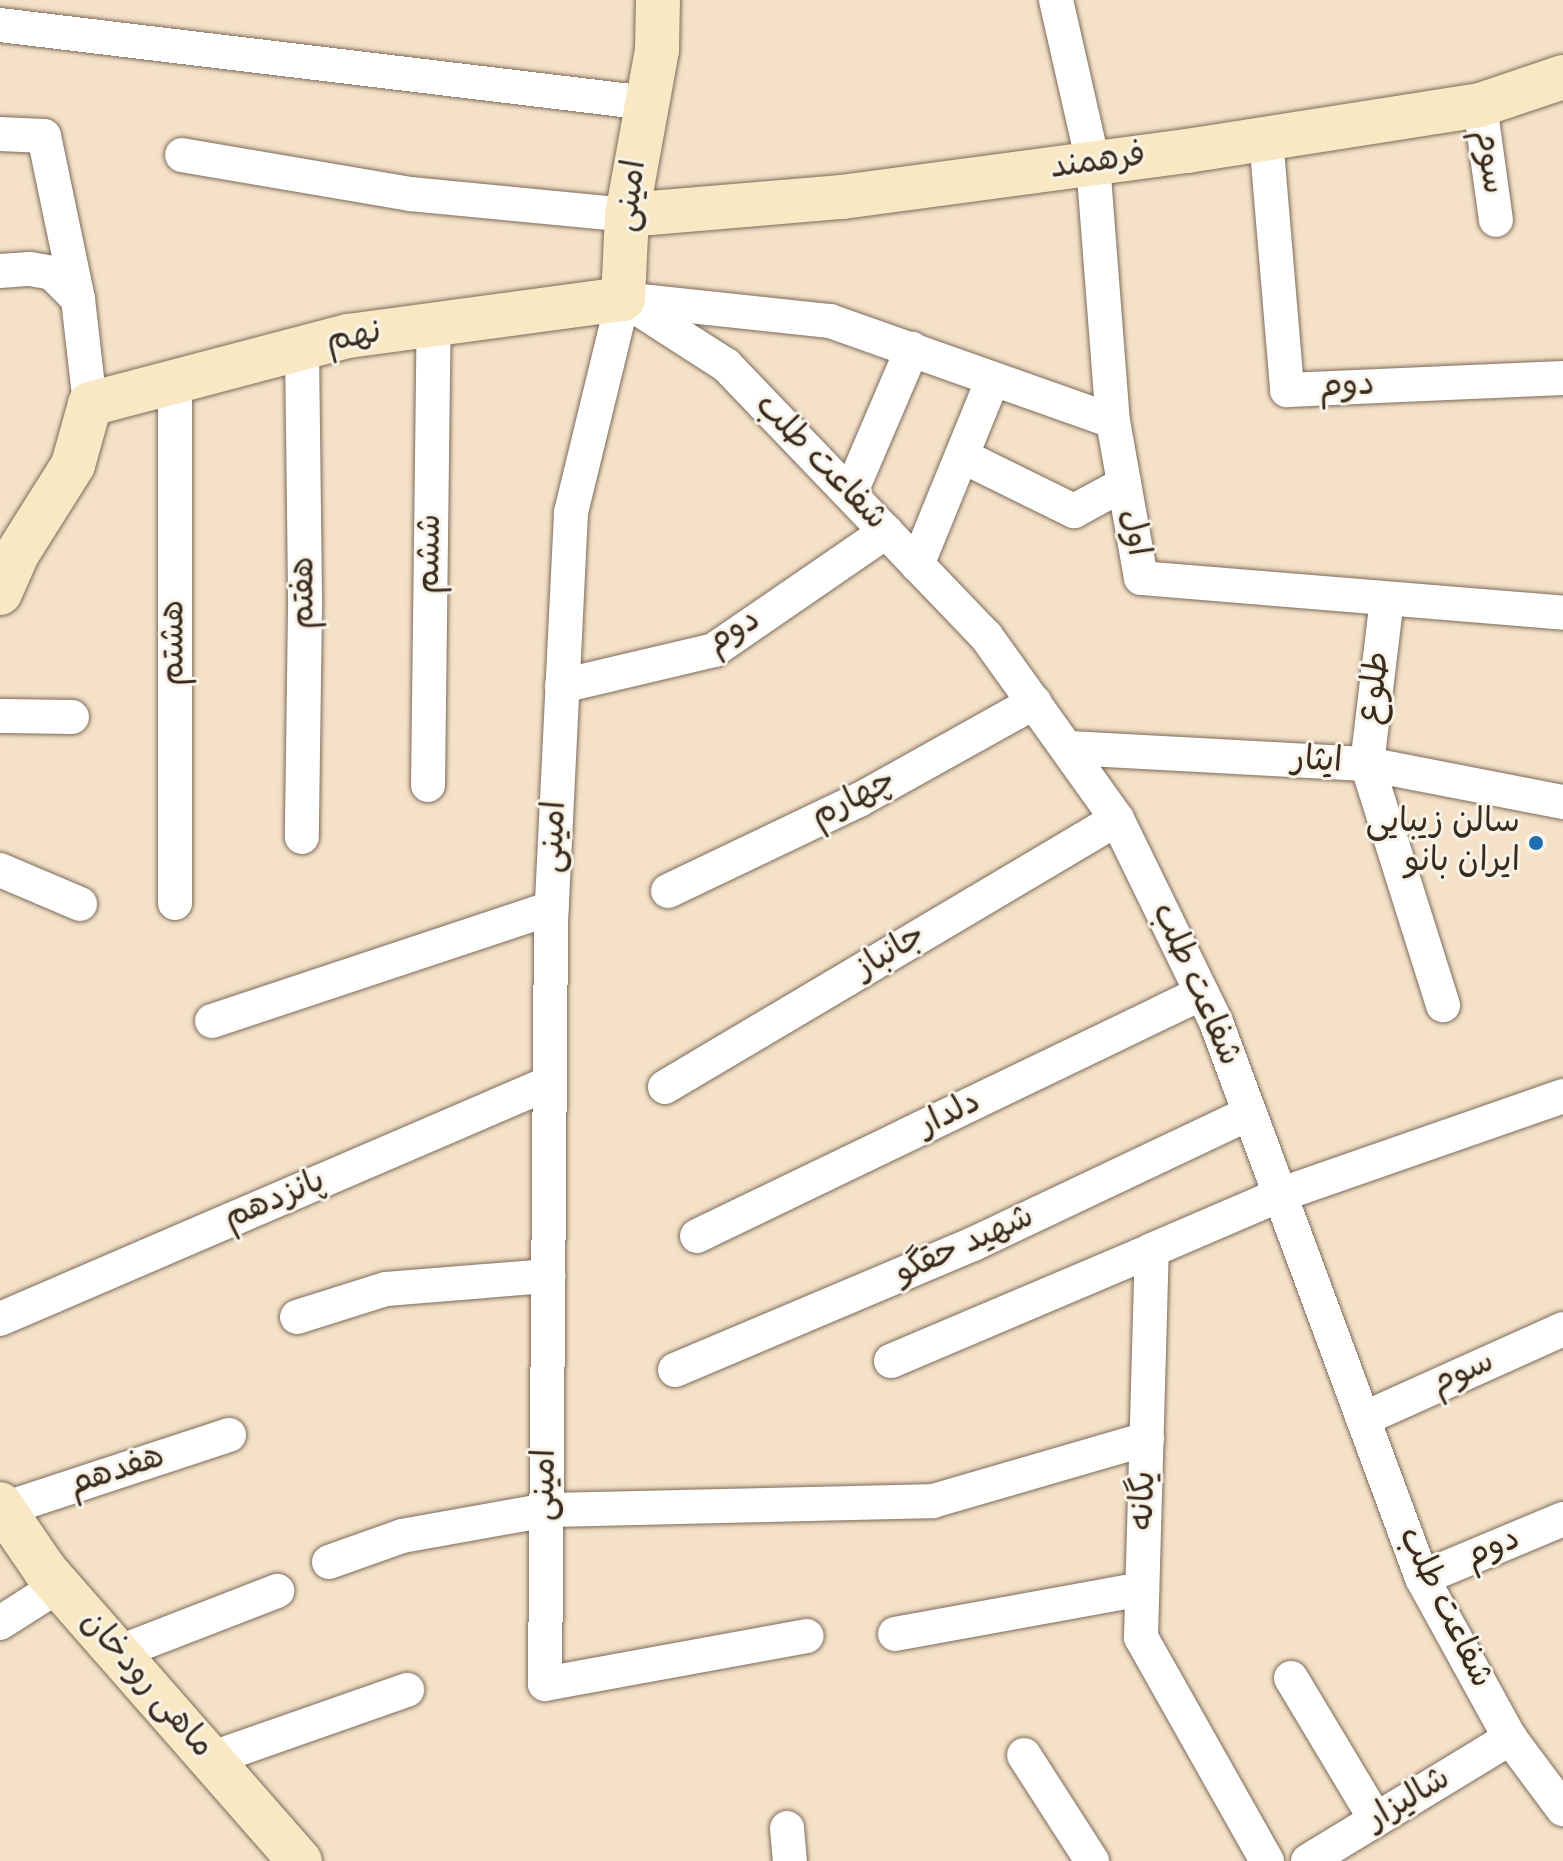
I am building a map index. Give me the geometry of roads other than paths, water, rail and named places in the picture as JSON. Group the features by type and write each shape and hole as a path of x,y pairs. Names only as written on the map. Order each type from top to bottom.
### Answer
{"main road":[{"name":"امینی","path":"623,299 627,215 657,50 658,0"},
{"name":"فرهمند","path":"627,215 842,197 1266,138 1480,105 1563,77"},
{"name":"نهم","path":"90,404 348,336 623,299"},
{"path":"0,593 17,554 73,465 90,404"},
{"name":"ماهی رودخان","path":"2,1506 58,1586 300,1861"}],"street":[{"name":"اول","path":"1056,0 1093,163 1113,421 1141,578 1563,613"},
{"path":"0,25 647,103"},
{"name":"سوم","path":"1480,105 1496,220"},
{"path":"0,134 44,136 78,299 90,404"},
{"name":"دوم","path":"1266,138 1287,390 1563,378"},
{"path":"182,155 410,194 627,215"},
{"path":"0,271 30,269 52,273 78,299"},
{"path":"623,299 830,321 1113,421"},
{"name":"شفاعت طلب","path":"623,299 726,365 986,636 1117,819 1202,993 1282,1194 1422,1578 1510,1738 1550,1768 1563,1809"},
{"name":"امینی","path":"623,299 571,513 552,908 545,1684 807,1636"},
{"name":"ششم","path":"428,785 434,324"},
{"name":"هفتم","path":"302,348 305,608 302,837"},
{"path":"850,494 912,349"},
{"path":"917,565 993,379"},
{"name":"هشتم","path":"175,382 175,903"},
{"path":"962,456 1074,511 1124,484"},
{"name":"دوم","path":"562,686 714,650 886,532"},
{"name":"طلوع","path":"1387,599 1367,764 1443,1005"},
{"name":"چهارم","path":"668,891 859,800 1035,702"},
{"path":"0,716 72,717"},
{"name":"ایثار","path":"1068,748 1367,764 1563,802"},
{"name":"جانباز","path":"665,1087 1117,819"},
{"path":"0,870 80,904"},
{"path":"212,1021 552,908"},
{"name":"دلدار","path":"697,1236 1202,993"},
{"name":"پانزدهم","path":"0,1319 549,1083"},
{"path":"891,1361 1282,1194 1563,1096"},
{"name":"شهید حقگو","path":"675,1370 973,1244 1250,1113"},
{"name":"یگانه","path":"1152,1250 1141,1637 1267,1861"},
{"path":"297,1317 386,1289 548,1276"},
{"name":"سوم","path":"1363,1419 1563,1329"},
{"name":"هفدهم","path":"2,1506 229,1435"},
{"path":"329,1562 402,1536 546,1510 933,1501 1147,1439"},
{"name":"دوم","path":"1422,1578 1563,1519"},
{"path":"0,1623 58,1586"},
{"path":"895,1634 1142,1589"},
{"path":"117,1653 277,1591"},
{"path":"1291,1678 1376,1820"},
{"path":"210,1759 407,1690"},
{"name":"شالیزار","path":"1308,1861 1510,1738"},
{"path":"1024,1755 1092,1861"}],"place":[{"name":"سالن زیبایی ایران بانو","path":"1536,843"}]}
